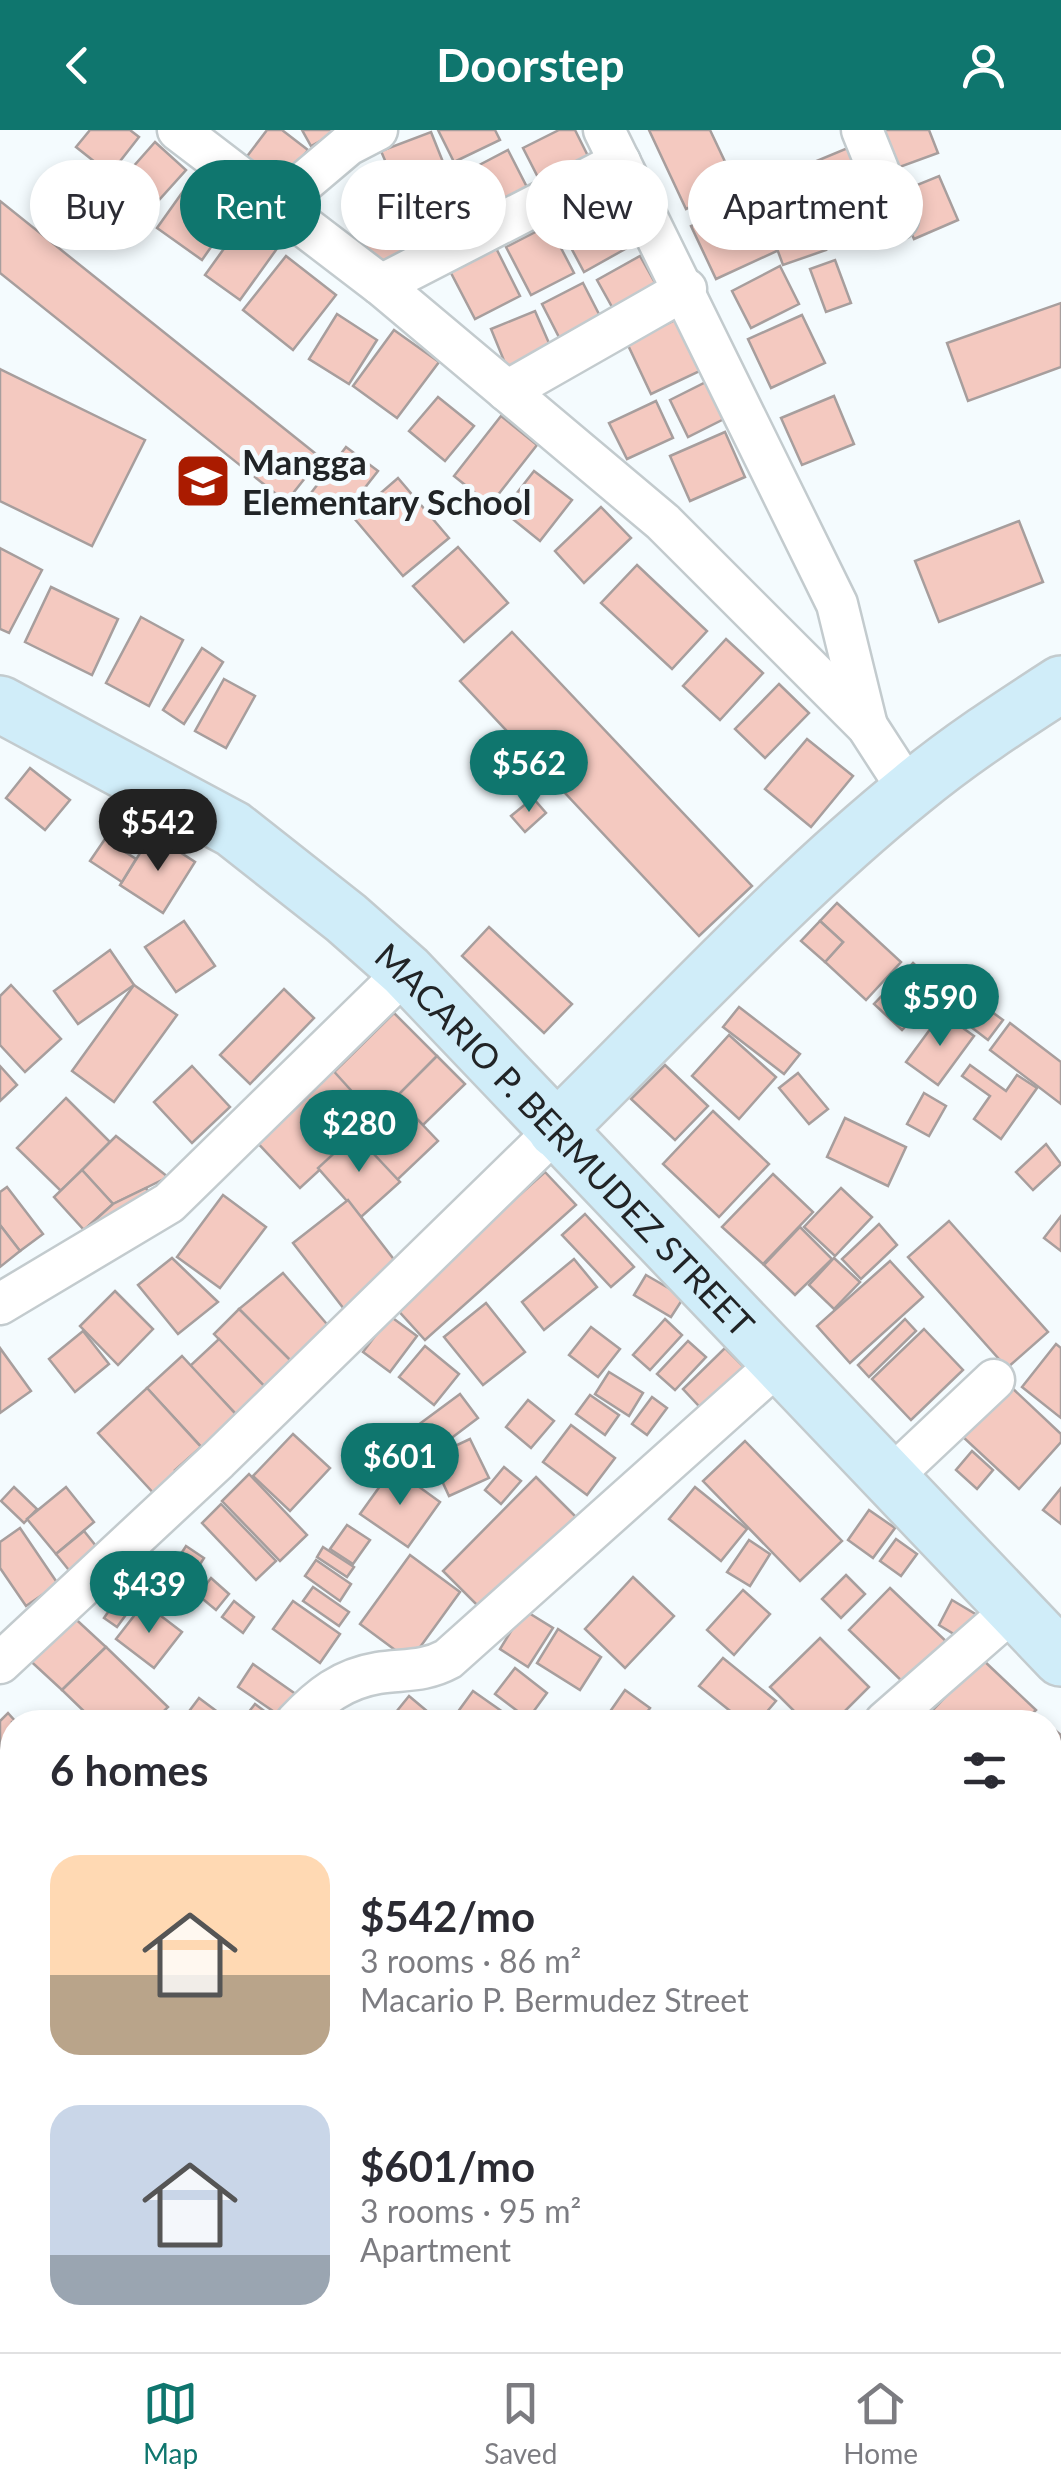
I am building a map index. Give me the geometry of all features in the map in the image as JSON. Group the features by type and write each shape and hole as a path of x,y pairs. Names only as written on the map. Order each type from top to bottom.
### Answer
{"main road":[{"path":"556,1130 794,896 909,791 1061,684"},
{"name":"MACARIO P. BERMUDEZ STREET","path":"0,704 232,829 346,918 406,971 1061,1658"}],"street":[{"path":"178,130 218,160"},
{"path":"321,167 348,145 376,130"},
{"path":"862,130 874,160"},
{"path":"381,286 612,146 686,289 836,604 868,726"},
{"path":"321,239 662,522 868,726 909,791"},
{"path":"507,391 686,289"},
{"path":"0,1304 169,1203 406,971"},
{"path":"0,1663 218,1460 556,1130"},
{"path":"308,1710 326,1692 344,1684 374,1674 422,1671 448,1659 779,1363"},
{"path":"890,1479 994,1380"},
{"path":"899,1710 1013,1610"}],"building":[{"path":"90,130 130,130 139,137 121,160 92,160 76,147"},
{"path":"267,130 282,130 308,150 300,160 245,159"},
{"path":"302,130 341,130 311,146"},
{"path":"438,130 495,130 500,140 453,160"},
{"path":"559,130 575,130 590,160 529,160 523,148"},
{"path":"649,130 710,130 724,160 688,160 686,209 668,171 668,160 663,160"},
{"path":"870,130 929,130 938,153 919,160 881,160"},
{"path":"431,132 442,160 385,160 381,151"},
{"path":"155,142 180,165 180,177 160,199 160,160 139,160"},
{"path":"862,142 870,160 819,160"},
{"path":"508,150 526,185 526,198 506,208 506,160 489,160"},
{"path":"939,176 958,220 923,235 923,183"},
{"path":"180,196 180,244 160,230 160,224"},
{"path":"0,201 30,225 30,250 61,250 321,458 286,502 0,273"},
{"path":"526,237 526,250 562,250 574,273 531,295 506,247"},
{"path":"188,250 209,250 202,260"},
{"path":"223,250 276,250 240,300 205,275"},
{"path":"369,250 412,250 394,271"},
{"path":"497,250 520,296 475,319 450,271"},
{"path":"572,250 623,250 584,272"},
{"path":"702,250 777,251 716,279"},
{"path":"778,250 826,250 783,265"},
{"path":"286,256 336,295 293,350 243,310"},
{"path":"640,256 659,290 616,314 597,280"},
{"path":"835,260 851,303 826,312 810,269"},
{"path":"780,266 799,304 751,328 732,291"},
{"path":"583,283 603,322 562,343 542,304"},
{"path":"1061,303 1061,367 968,401 947,343"},
{"path":"535,311 552,350 507,368 491,329"},
{"path":"337,314 377,340 349,384 309,359"},
{"path":"802,315 825,363 771,388 748,339"},
{"path":"677,319 702,370 651,394 627,343"},
{"path":"394,330 439,362 397,418 353,386"},
{"path":"0,369 145,440 92,546 0,501"},
{"path":"708,381 726,418 688,437 670,400"},
{"path":"834,396 854,444 802,465 781,418"},
{"path":"438,397 474,426 445,461 409,431"},
{"path":"656,401 673,438 627,459 609,423"},
{"path":"501,416 537,445 490,505 454,476"},
{"path":"725,432 745,477 690,501 670,456"},
{"path":"346,447 378,471 342,517 311,493"},
{"path":"534,471 572,500 540,541 503,511"},
{"path":"398,478 449,538 403,576 353,517"},
{"path":"601,507 631,538 584,583 555,551"},
{"path":"1019,521 1043,582 939,622 915,561"},
{"path":"458,547 508,603 464,642 413,586"},
{"path":"0,548 42,570 9,633 0,629"},
{"path":"637,565 707,631 672,669 601,603"},
{"path":"51,587 118,619 92,675 25,642"},
{"path":"141,617 183,640 149,706 106,683"},
{"path":"512,632 752,886 699,936 460,681"},
{"path":"726,639 763,673 720,720 683,686"},
{"path":"202,648 223,662 184,724 163,710"},
{"path":"224,679 255,696 226,748 195,731"},
{"path":"779,684 809,713 765,758 735,729"},
{"path":"807,739 853,776 811,827 765,789"},
{"path":"30,768 70,800 45,830 6,798"},
{"path":"533,798 546,813 525,832 511,816"},
{"path":"152,834 195,862 163,913 120,885"},
{"path":"105,839 136,859 122,882 90,861"},
{"path":"837,903 901,962 866,1000 825,962 843,942 820,921"},
{"path":"184,921 215,966 176,992 145,947"},
{"path":"820,921 843,942 825,962 801,941"},
{"path":"489,927 572,1004 544,1033 462,956"},
{"path":"110,950 134,985 78,1024 54,991"},
{"path":"913,963 941,990 902,1030 874,1004"},
{"path":"11,985 61,1039 25,1072 0,1045 0,996"},
{"path":"134,985 177,1015 114,1102 72,1071"},
{"path":"284,989 314,1018 250,1084 220,1055"},
{"path":"973,998 1003,1020 988,1040 958,1017"},
{"path":"739,1007 800,1054 784,1074 723,1027"},
{"path":"394,1013 437,1056 376,1118 332,1074"},
{"path":"942,1013 974,1036 938,1085 906,1062"},
{"path":"1010,1023 1061,1062 1061,1104 990,1050"},
{"path":"729,1035 776,1077 739,1119 692,1076"},
{"path":"437,1056 465,1084 423,1125 396,1097"},
{"path":"665,1065 708,1106 675,1140 631,1099"},
{"path":"970,1065 1006,1091 1017,1075 1037,1088 1001,1139 974,1119 990,1096 962,1076"},
{"path":"0,1066 17,1085 0,1101"},
{"path":"192,1066 230,1107 192,1143 154,1102"},
{"path":"329,1066 376,1118 300,1188 253,1138"},
{"path":"798,1073 828,1109 809,1124 779,1088"},
{"path":"924,1093 946,1106 929,1136 907,1124"},
{"path":"396,1097 438,1141 397,1180 355,1134"},
{"path":"66,1098 110,1142 61,1191 17,1148"},
{"path":"713,1111 769,1164 719,1217 663,1164"},
{"path":"845,1118 906,1147 888,1186 827,1157"},
{"path":"355,1134 400,1182 361,1217 318,1168"},
{"path":"116,1136 168,1177 113,1204 82,1170"},
{"path":"1046,1144 1061,1164 1033,1190 1016,1172"},
{"path":"82,1170 113,1204 84,1230 54,1197"},
{"path":"545,1172 576,1205 425,1340 395,1307"},
{"path":"773,1174 813,1212 763,1264 722,1227"},
{"path":"7,1187 43,1234 20,1251 0,1225 0,1192"},
{"path":"146,1188 157,1206 93,1239 84,1230 113,1204"},
{"path":"841,1188 872,1217 835,1256 804,1227"},
{"path":"223,1195 266,1227 220,1288 177,1257"},
{"path":"348,1200 399,1266 344,1309 293,1243"},
{"path":"585,1214 634,1267 611,1287 562,1235"},
{"path":"1061,1216 1061,1251 1044,1238"},
{"path":"949,1221 1048,1332 1007,1368 908,1257"},
{"path":"879,1224 897,1245 861,1279 842,1259"},
{"path":"0,1225 20,1251 0,1267"},
{"path":"800,1227 832,1259 795,1295 764,1265"},
{"path":"172,1258 218,1302 178,1334 138,1285"},
{"path":"834,1258 860,1282 834,1309 809,1285"},
{"path":"574,1259 597,1287 544,1330 522,1302"},
{"path":"890,1261 923,1297 850,1363 817,1326"},
{"path":"283,1273 332,1330 293,1363 239,1309"},
{"path":"646,1275 684,1297 671,1317 634,1295"},
{"path":"115,1291 153,1329 118,1365 80,1326"},
{"path":"486,1303 525,1352 483,1385 444,1337"},
{"path":"239,1309 298,1368 267,1389 214,1334"},
{"path":"390,1316 417,1336 390,1372 363,1352"},
{"path":"665,1319 682,1335 650,1370 633,1355"},
{"path":"905,1319 916,1331 869,1377 858,1365"},
{"path":"591,1327 620,1349 598,1377 569,1355"},
{"path":"924,1329 963,1370 911,1420 872,1379"},
{"path":"83,1331 109,1364 75,1392 49,1359"},
{"path":"219,1339 267,1389 237,1415 190,1366"},
{"path":"688,1341 706,1357 675,1390 657,1374"},
{"path":"1056,1344 1061,1348 1061,1418 1022,1387"},
{"path":"425,1346 459,1374 434,1405 399,1377"},
{"path":"0,1348 31,1391 0,1413"},
{"path":"725,1348 754,1377 711,1419 683,1389"},
{"path":"182,1356 242,1421 207,1453 147,1388"},
{"path":"609,1372 643,1393 629,1416 595,1394"},
{"path":"1010,1386 1061,1434 1061,1442 1019,1489 963,1437"},
{"path":"147,1388 201,1447 175,1470 181,1477 158,1498 98,1433"},
{"path":"460,1394 478,1418 429,1455 410,1431"},
{"path":"590,1395 619,1415 605,1435 576,1414"},
{"path":"652,1397 667,1408 647,1435 632,1424"},
{"path":"528,1400 554,1421 531,1448 506,1427"},
{"path":"571,1425 615,1458 587,1495 543,1462"},
{"path":"293,1434 330,1468 290,1511 253,1476"},
{"path":"470,1439 489,1478 449,1496 431,1457"},
{"path":"745,1441 842,1541 800,1581 703,1481"},
{"path":"972,1451 993,1470 977,1489 956,1470"},
{"path":"504,1467 521,1481 501,1504 485,1490"},
{"path":"393,1468 440,1502 408,1547 360,1514"},
{"path":"249,1474 307,1535 280,1561 222,1501"},
{"path":"536,1477 579,1520 486,1614 443,1571"},
{"path":"14,1487 37,1509 24,1523 1,1501"},
{"path":"66,1487 94,1522 56,1554 27,1519"},
{"path":"695,1487 747,1529 721,1561 669,1519"},
{"path":"1061,1488 1061,1524 1043,1510"},
{"path":"221,1504 276,1561 256,1580 202,1523"},
{"path":"869,1510 895,1528 873,1558 848,1540"},
{"path":"347,1525 370,1540 353,1564 330,1549"},
{"path":"20,1528 58,1584 26,1606 0,1568 0,1542"},
{"path":"84,1531 104,1556 76,1579 56,1554"},
{"path":"896,1539 917,1554 901,1576 880,1561"},
{"path":"749,1540 770,1554 750,1586 727,1572"},
{"path":"186,1546 204,1558 188,1583 170,1571"},
{"path":"323,1547 354,1567 347,1577 317,1557"},
{"path":"410,1555 460,1592 410,1661 360,1624"},
{"path":"316,1560 351,1584 340,1601 305,1576"},
{"path":"846,1575 865,1594 841,1618 822,1599"},
{"path":"633,1577 674,1616 625,1668 585,1629"},
{"path":"211,1578 229,1594 216,1610 198,1595"},
{"path":"313,1587 349,1612 339,1626 303,1601"},
{"path":"890,1588 950,1645 909,1688 849,1630"},
{"path":"743,1590 770,1614 734,1655 707,1630"},
{"path":"122,1592 136,1601 117,1627 104,1618"},
{"path":"952,1600 977,1615 962,1639 939,1625"},
{"path":"234,1601 254,1617 243,1633 222,1617"},
{"path":"293,1601 340,1634 320,1663 273,1629"},
{"path":"144,1603 182,1632 154,1668 116,1639"},
{"path":"524,1610 553,1628 528,1667 500,1649"},
{"path":"68,1612 106,1647 62,1690 24,1655"},
{"path":"558,1629 601,1657 580,1690 537,1663"},
{"path":"820,1638 869,1687 846,1710 793,1710 770,1687"},
{"path":"106,1647 168,1707 83,1710 62,1690"},
{"path":"723,1658 776,1701 768,1710 729,1710 699,1686"},
{"path":"982,1659 1036,1710 933,1710"},
{"path":"253,1664 307,1702 300,1710 272,1710 238,1687"},
{"path":"515,1668 547,1693 535,1710 516,1710 495,1694"},
{"path":"625,1690 650,1708 649,1710 611,1710"},
{"path":"473,1691 500,1710 459,1710"},
{"path":"409,1696 426,1710 398,1710"},
{"path":"199,1698 215,1710 190,1710"}],"place":[{"name":"Mangga Elementary School","path":"203,481"}]}
